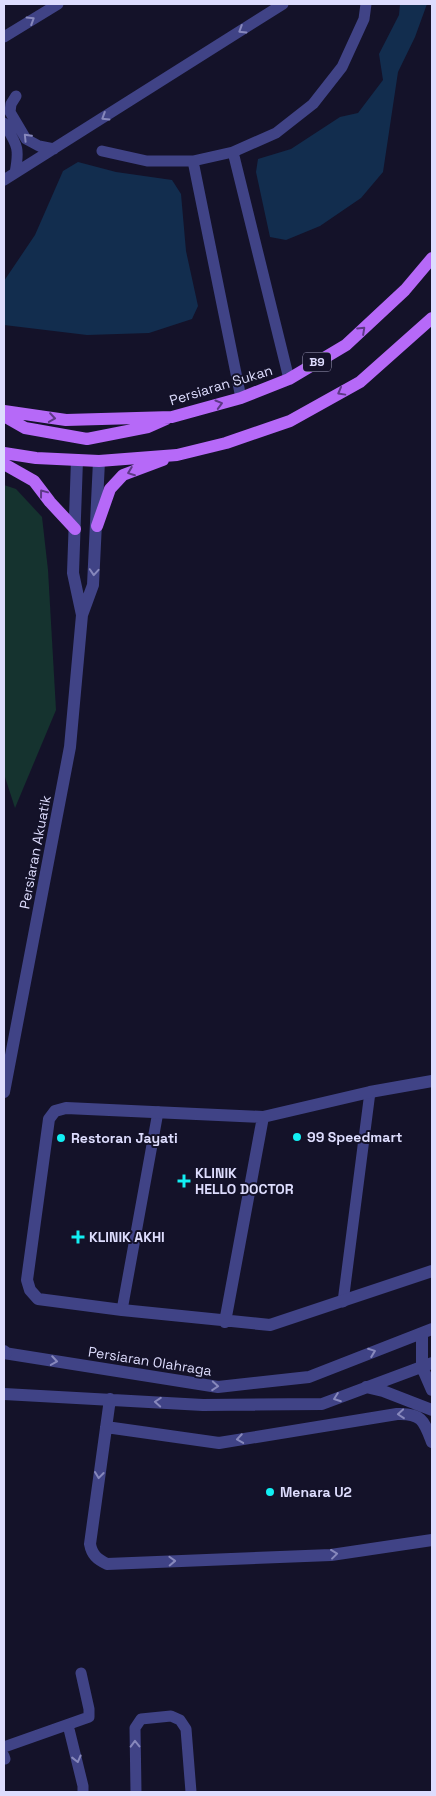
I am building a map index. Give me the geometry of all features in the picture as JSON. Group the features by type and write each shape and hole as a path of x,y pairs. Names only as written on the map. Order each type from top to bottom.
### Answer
{"main road":[{"name":"Persiaran Sukan","path":"4,411 66,420 172,417 241,398 289,380 346,345 405,290 432,258"},
{"path":"97,526 110,489 123,475 177,455 226,443 290,421 360,382 432,318"},
{"path":"4,416 25,428 87,439 148,427 172,417"},
{"path":"87,439 99,462"},
{"path":"77,460 87,439"},
{"path":"4,454 99,462 177,455"},
{"path":"4,464 34,481 75,529"}],"street":[{"name":"Persiaran Akuatik","path":"77,460 73,573 82,615"},
{"name":"Persiaran Akuatik","path":"4,1092 70,747 82,615 93,585 99,462"},
{"path":"432,1081 370,1092 263,1117 66,1108 55,1111 49,1119 27,1280 30,1290 38,1299 225,1322 270,1325 344,1302 432,1271"},
{"path":"225,1322 263,1117"},
{"path":"427,1331 432,1346"},
{"path":"427,1331 427,1365 432,1390"},
{"name":"Persiaran Olahraga","path":"5,1352 218,1387 309,1377 427,1331"},
{"path":"4,1394 202,1405 322,1404 427,1365"},
{"path":"366,1387 383,1391 432,1410"},
{"path":"110,1399 90,1544 92,1552 97,1559 107,1564 331,1555 432,1540"},
{"path":"106,1427 219,1443 411,1413 424,1421 432,1442"}],"lane":[{"path":"4,37 58,4"},
{"path":"4,180 283,4"},
{"path":"102,151 147,161 193,161 233,152 276,132 313,104 342,67 364,19 366,4"},
{"path":"16,96 11,104 10,112 26,139 39,146 54,149"},
{"path":"4,123 17,144 19,156 15,173"},
{"path":"233,152 289,380"},
{"path":"193,161 241,398"},
{"path":"344,1302 370,1092"},
{"path":"122,1310 158,1112"},
{"path":"4,1747 89,1717 81,1673"},
{"path":"136,1792 135,1728 141,1718 171,1716 180,1720 186,1729 191,1792"},
{"path":"68,1725 84,1786 83,1792"}],"green space":[{"path":"4,485 16,489 42,517 48,570 56,710 15,808 4,774"}],"water":[{"path":"400,4 427,4 415,37 398,72 383,172 361,198 320,226 286,240 270,237 256,172 258,159 291,149 340,117 358,113 383,80 379,54 399,15"},
{"path":"78,162 116,172 172,180 181,194 186,251 198,306 192,319 149,333 87,335 4,325 4,281 35,235 63,171"}],"place":[{"name":"99 Speedmart","path":"297,1137"},
{"name":"Restoran Jayati","path":"61,1138"},
{"name":"KLINIK HELLO DOCTOR","path":"184,1181"},
{"name":"KLINIK AKHI","path":"78,1237"},
{"name":"Menara U2","path":"270,1492"}]}
